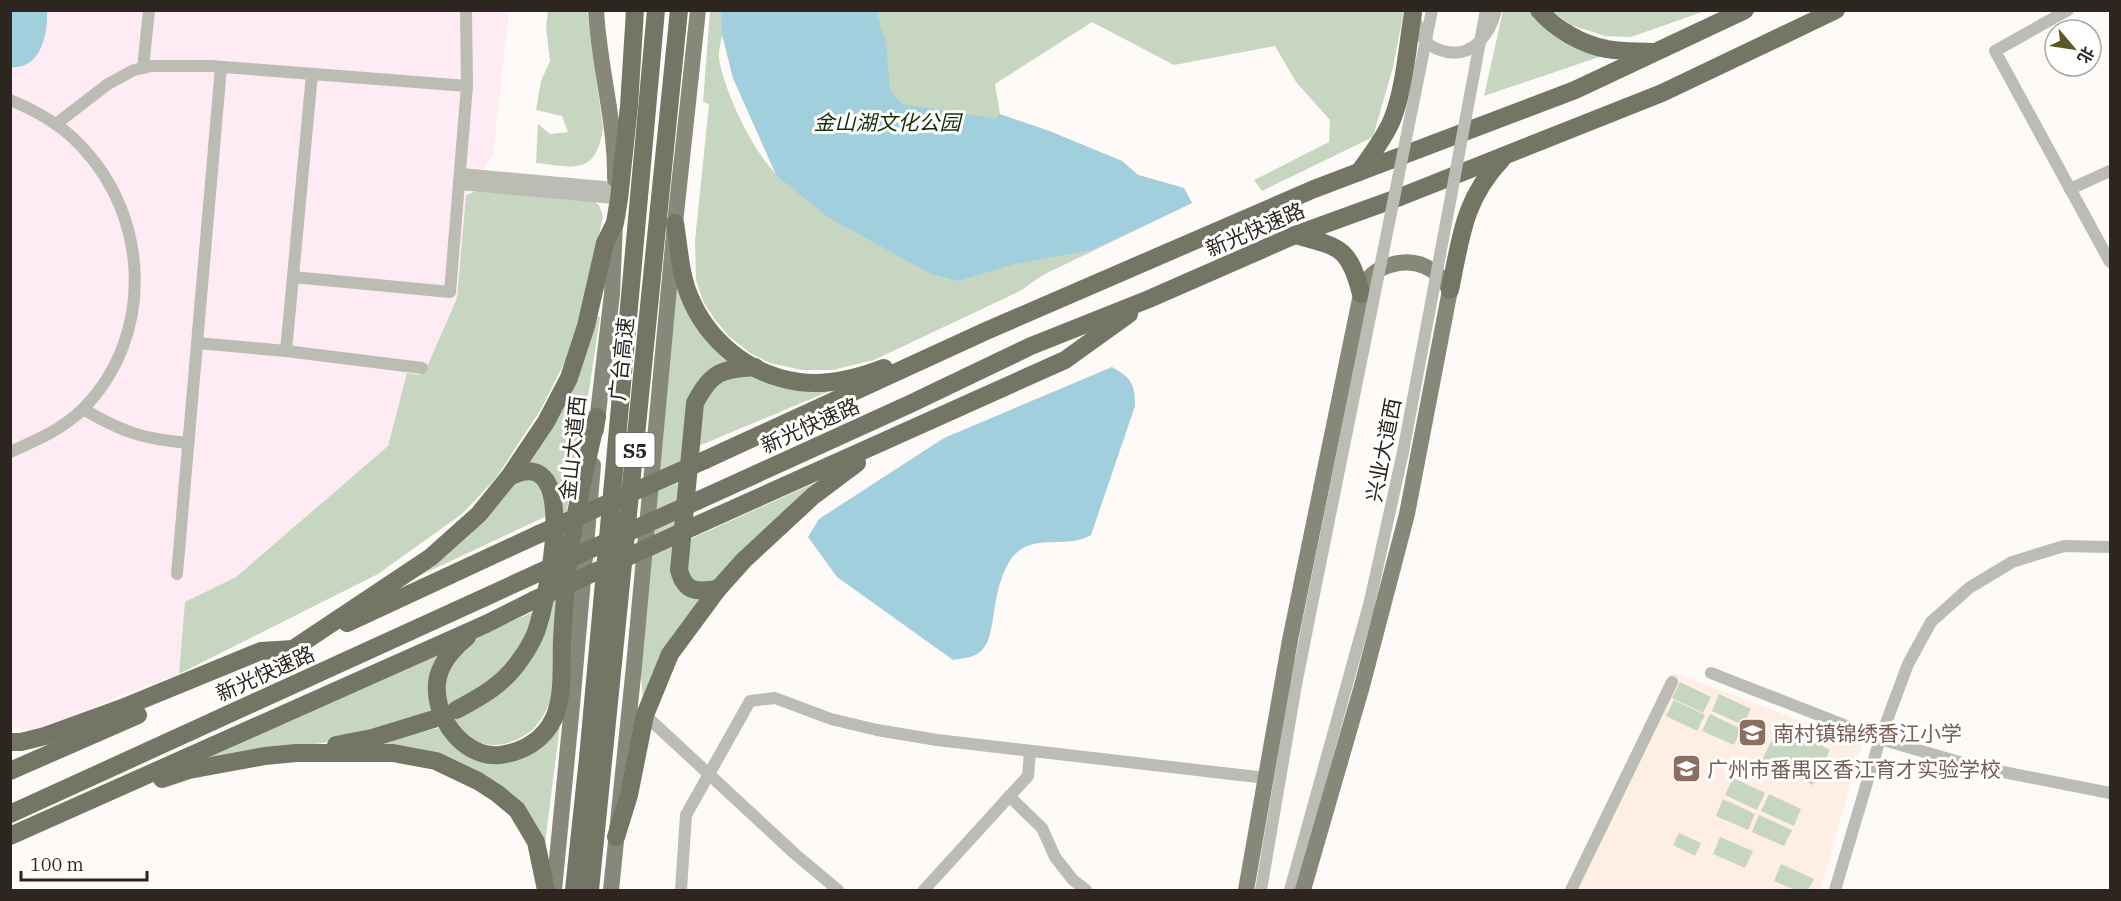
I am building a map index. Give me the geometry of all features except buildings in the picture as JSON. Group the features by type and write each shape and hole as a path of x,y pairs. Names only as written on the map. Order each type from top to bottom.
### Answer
{"highway":[{"path":"10,742 21,742 45,736 122,708 261,651 293,649 431,557 479,514 509,477 546,422 569,378 586,326 605,243 615,223 624,156 635,10"},
{"name":"广台高速","path":"574,891 656,10"},
{"name":"广台高速","path":"590,891 679,10"},
{"path":"1539,10 1570,35 1606,49 1658,52"},
{"name":"新光快速路","path":"10,771 293,649 539,534 986,331 1314,189 1575,90 1745,10"},
{"name":"新光快速路","path":"10,814 899,409 1031,346 1149,299 1295,235 1400,197 1662,93 1836,10"},
{"path":"1359,172 1381,141 1392,119 1400,88 1413,12"},
{"path":"1450,290 1467,212 1486,176 1507,154"},
{"path":"675,223 688,293 703,323 725,349 777,377 799,382 840,381 881,369 1031,302 1090,286"},
{"path":"1295,235 1340,249 1348,258 1355,273 1360,294"},
{"path":"10,836 486,624 695,526 1065,360 1149,299"},
{"path":"718,589 698,592 689,588 681,579 679,570 695,403 703,388 714,376 730,369 755,367"},
{"path":"486,624 461,641 451,652 439,675 437,687 443,716 461,742 478,751 498,755 519,751 533,744 547,730 557,708 562,678 563,623 577,501 597,417"},
{"path":"616,837 629,795 645,715 670,654 718,589 758,546 813,496 891,440"},
{"path":"456,710 496,687 510,675 535,634 550,579 555,514 549,485 544,477 535,473 517,473 509,477"},
{"path":"100,797 189,770 372,738 434,719"},
{"path":"296,753 393,753 416,756 436,761 478,781 510,804 522,819 536,842 546,891"},
{"path":"10,843 39,823"}],"main road":[{"name":"金山大道西","path":"554,891 597,417 612,294 615,193 612,133 596,10"},
{"path":"611,891 675,223 698,10"},
{"path":"1246,891 1290,640 1360,294 1371,276 1384,267 1397,263 1416,262 1430,268 1444,279 1450,290 1407,514 1362,686 1303,891"}],"street":[{"path":"143,68 149,10"},
{"path":"293,277 450,292 466,86 466,10"},
{"name":"兴业大道西","path":"1261,891 1292,705 1432,10"},
{"name":"兴业大道西","path":"1290,891 1370,601 1401,462 1486,10"},
{"path":"1413,12 1422,37 1435,49 1453,54 1473,49 1484,38 1496,10"},
{"path":"2068,10 1995,51 2110,262"},
{"path":"56,124 108,84 134,70 152,66 221,67 466,86"},
{"path":"177,574 221,67"},
{"path":"286,351 312,74"},
{"path":"10,100 56,124 84,148 106,180 125,223 136,268 129,331 122,350 103,385 83,409 55,431 10,452"},
{"path":"2070,189 2110,171"},
{"path":"460,179 615,193"},
{"path":"197,343 286,351 422,368"},
{"path":"83,409 111,426 127,432 157,440 188,443"},
{"path":"1835,891 1880,739 1908,664 1930,622 1969,588 2012,562 2064,546 2110,546"},
{"path":"1711,672 1880,739 1972,766 2110,793"},
{"path":"1571,891 1672,682"},
{"path":"681,891 686,816 750,701 775,698 831,718 877,730 937,740 1266,778"},
{"path":"645,715 838,891"},
{"path":"924,891 1028,776 1030,751"},
{"path":"1009,796 1042,828 1054,856 1072,880 1086,891"}],"shaded area":[{"path":"11,11 509,11 493,155 466,195 457,298 427,367 419,375 407,374 388,446 236,577 185,602 179,674 121,695 48,729 30,730 11,727"},
{"name":"广州市番禺区香江育才实验学校","path":"1672,672 1862,744 1820,890 1571,890"}],"green space":[{"path":"548,11 587,11 603,128 595,154 581,165 562,166 536,163 538,124 550,134 568,132 562,116 536,110 541,81 550,61 546,27"},
{"name":"金山湖文化公园","path":"710,11 1404,11 1393,67 1373,137 1262,191 1254,180 1329,142 1330,120 1296,82 1275,46 1174,65 1092,22 995,84 1000,114 1122,161 1138,175 1184,188 1192,203 1043,275 1020,291 874,360 832,370 802,370 770,363 750,353 730,337 715,320 703,301 696,280 695,241 709,104 703,102","holes":["722,35 733,78 775,173 757,150 733,104 719,59"]},
{"path":"1503,11 1530,11 1540,22 1605,55 1484,96"},
{"path":"1552,11 1705,11 1631,37 1605,36 1571,25"},
{"path":"476,191 595,202 599,205 603,216 577,338 541,409 496,478 462,514 378,574 179,674 185,602 236,577 388,446 407,373 419,375 427,367 457,298 466,195"},
{"path":"678,275 737,363 705,378 675,576 702,597 643,699 640,665"},
{"path":"593,316 600,317 581,444 568,503 556,604 552,697 539,723 522,737 504,744 478,742 467,736 449,718 527,662 560,498 549,473 523,465"},
{"path":"755,373 832,390 694,448 699,411 716,381"},
{"path":"830,476 716,581 696,586 684,572 686,541"},
{"path":"518,478 538,481 549,515 406,582"},
{"path":"533,612 531,631 501,676 445,708 445,674 468,641"},
{"path":"446,651 436,713 381,731 210,761 209,756"},
{"path":"1680,682 1711,697 1703,713 1672,698"},
{"path":"1719,694 1751,709 1743,725 1712,711"},
{"path":"1674,700 1705,715 1697,731 1666,716"},
{"path":"562,709 545,843 520,805 375,744 438,728 446,736 509,753"},
{"path":"1710,714 1741,729 1734,745 1702,731"},
{"path":"1779,725 1830,750 1813,785 1762,760"},
{"path":"1733,778 1765,793 1757,810 1725,795"},
{"path":"1769,794 1801,809 1794,826 1761,811"},
{"path":"1723,799 1755,814 1748,830 1716,816"},
{"path":"1759,815 1792,830 1784,846 1752,832"},
{"path":"1679,833 1701,843 1695,856 1673,845"},
{"path":"1720,837 1753,851 1745,868 1713,854"},
{"path":"1781,864 1814,879 1808,890 1795,890 1774,881"}],"water":[{"path":"10,11 47,11 46,29 41,48 29,63 21,66 11,67"},
{"name":"金山湖文化公园","path":"721,11 876,11 886,44 890,90 902,104 996,119 999,114 1049,131 1122,161 1138,175 1184,188 1192,203 1092,250 1015,264 958,281 931,274 828,217 777,176 733,78 722,33"},
{"path":"1112,367 1124,374 1131,382 1135,406 1091,535 1070,541 1036,544 1016,553 1004,571 1000,583 989,638 977,654 953,660 837,577 808,537 819,519 944,438"}],"place":[{"name":"南村镇锦绣香江小学","path":"1752,733"},
{"name":"广州市番禺区香江育才实验学校","path":"1686,769"}]}
